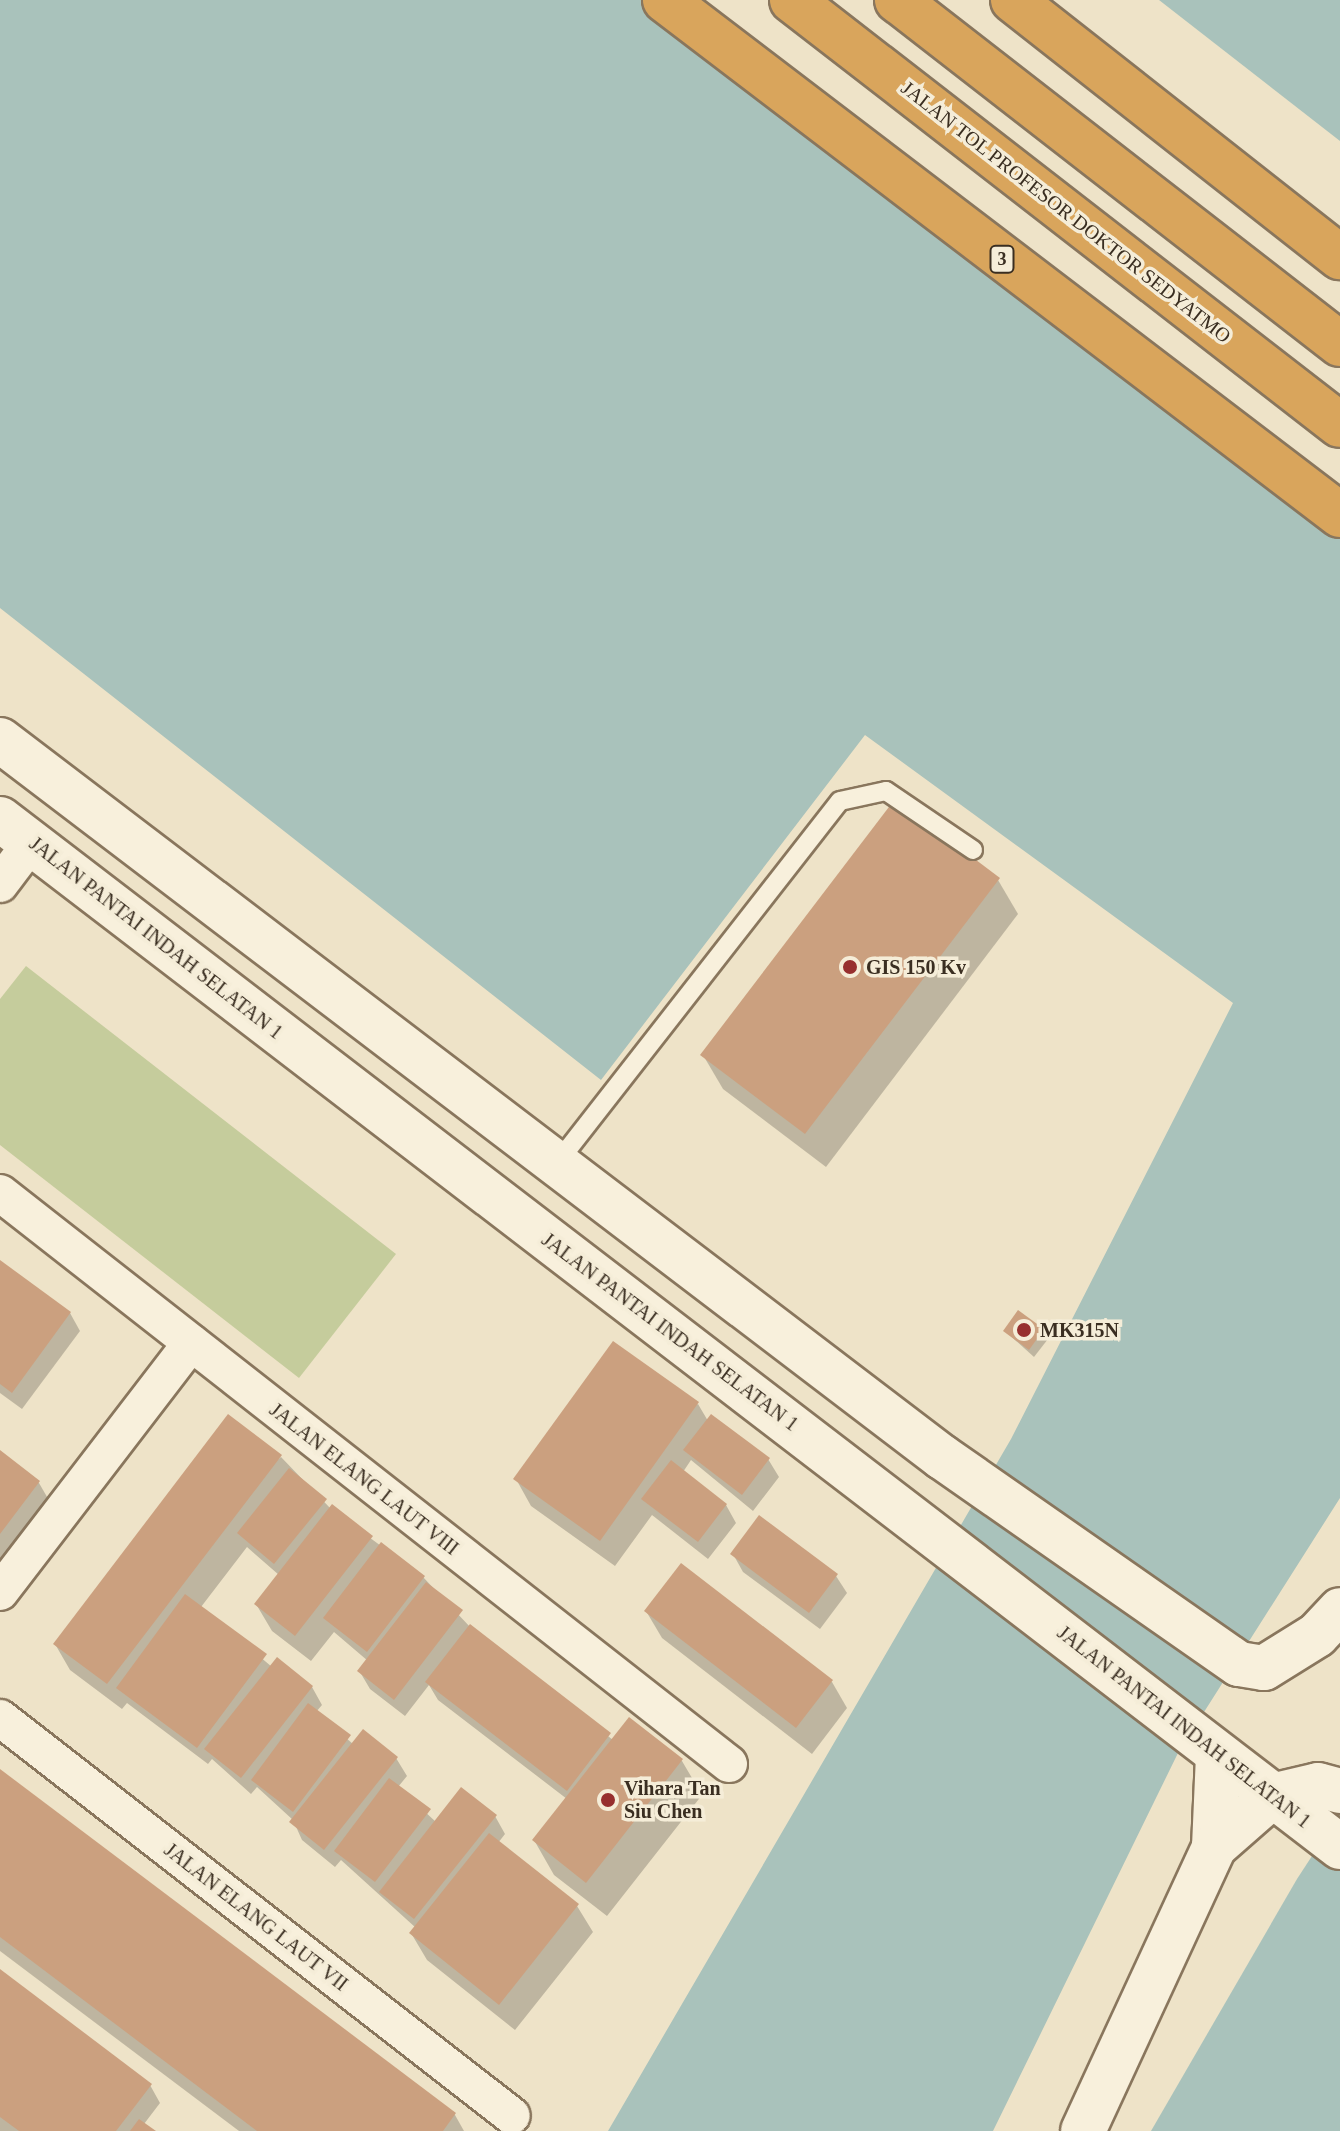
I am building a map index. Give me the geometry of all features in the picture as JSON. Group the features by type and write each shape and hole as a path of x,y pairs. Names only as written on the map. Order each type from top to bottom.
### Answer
{"highway":[{"name":"3","path":"665,0 1340,515"},
{"name":"JALAN TOL PROFESOR DOKTOR SEDYATMO","path":"792,0 1340,425"},
{"path":"897,0 1340,344"},
{"path":"1013,0 1340,257"}],"street":[{"path":"0,740 942,1457 1239,1664 1264,1668 1328,1622"},
{"path":"0,884 16,831"},
{"name":"JALAN PANTAI INDAH SELATAN 1","path":"16,831 1330,1839"},
{"name":"JALAN ELANG LAUT VIII","path":"0,1193 729,1764"},
{"path":"0,1592 191,1343"},
{"name":"JALAN ELANG LAUT VII","path":"0,1718 512,2116"},
{"path":"1208,1746 1214,1847"},
{"path":"1083,2131 1214,1847 1272,1796 1318,1785 1340,1791"}],"lane":[{"path":"557,1163 840,801 886,791 973,850"}],"green space":[{"path":"26,966 396,1254 299,1378 0,1145 0,999"}],"water":[{"path":"0,0 650,0 1340,531 1340,1498 1178,1753 993,2131 608,2131 1011,1439 1233,1003 865,735 601,1080 0,608"},
{"path":"1159,0 1340,0 1340,141"},
{"path":"1340,1813 1340,2131 1151,2131 1297,1879"}],"building":[{"name":"GIS 150 Kv","path":"895,799 1000,878 805,1134 700,1055"},
{"path":"0,1260 71,1312 12,1393 0,1384"},
{"name":"MK315N","path":"1018,1310 1044,1329 1029,1350 1003,1331"},
{"path":"613,1341 699,1402 600,1541 513,1479"},
{"path":"228,1414 282,1455 107,1684 53,1644"},
{"path":"711,1414 770,1458 742,1495 683,1450"},
{"path":"0,1450 40,1481 0,1534"},
{"path":"671,1460 727,1504 698,1542 641,1499"},
{"path":"289,1468 327,1499 274,1564 237,1533"},
{"path":"332,1504 373,1536 295,1636 254,1604"},
{"path":"759,1515 838,1574 809,1613 730,1554"},
{"path":"381,1542 425,1576 367,1652 323,1618"},
{"path":"681,1563 833,1680 796,1728 644,1611"},
{"path":"426,1582 463,1610 394,1700 357,1671"},
{"path":"185,1594 267,1654 197,1748 116,1688"},
{"path":"470,1624 611,1733 567,1791 425,1682"},
{"path":"277,1657 313,1686 241,1778 204,1749"},
{"path":"308,1703 351,1735 293,1812 251,1780"},
{"name":"Vihara Tan Siu Chen","path":"629,1717 683,1759 586,1883 532,1840"},
{"path":"363,1729 398,1757 324,1850 289,1822"},
{"path":"0,1769 456,2113 443,2131 257,2131 0,1937"},
{"path":"389,1778 431,1809 375,1882 334,1851"},
{"path":"461,1787 497,1815 414,1919 379,1892"},
{"path":"489,1833 579,1904 499,2005 409,1933"},
{"path":"0,1969 152,2084 116,2131 19,2131 0,2117"},
{"path":"139,2119 156,2131 130,2131"}],"place":[{"name":"GIS 150 Kv","path":"850,967"},
{"name":"MK315N","path":"1024,1330"},
{"name":"Vihara Tan Siu Chen","path":"608,1800"}]}
